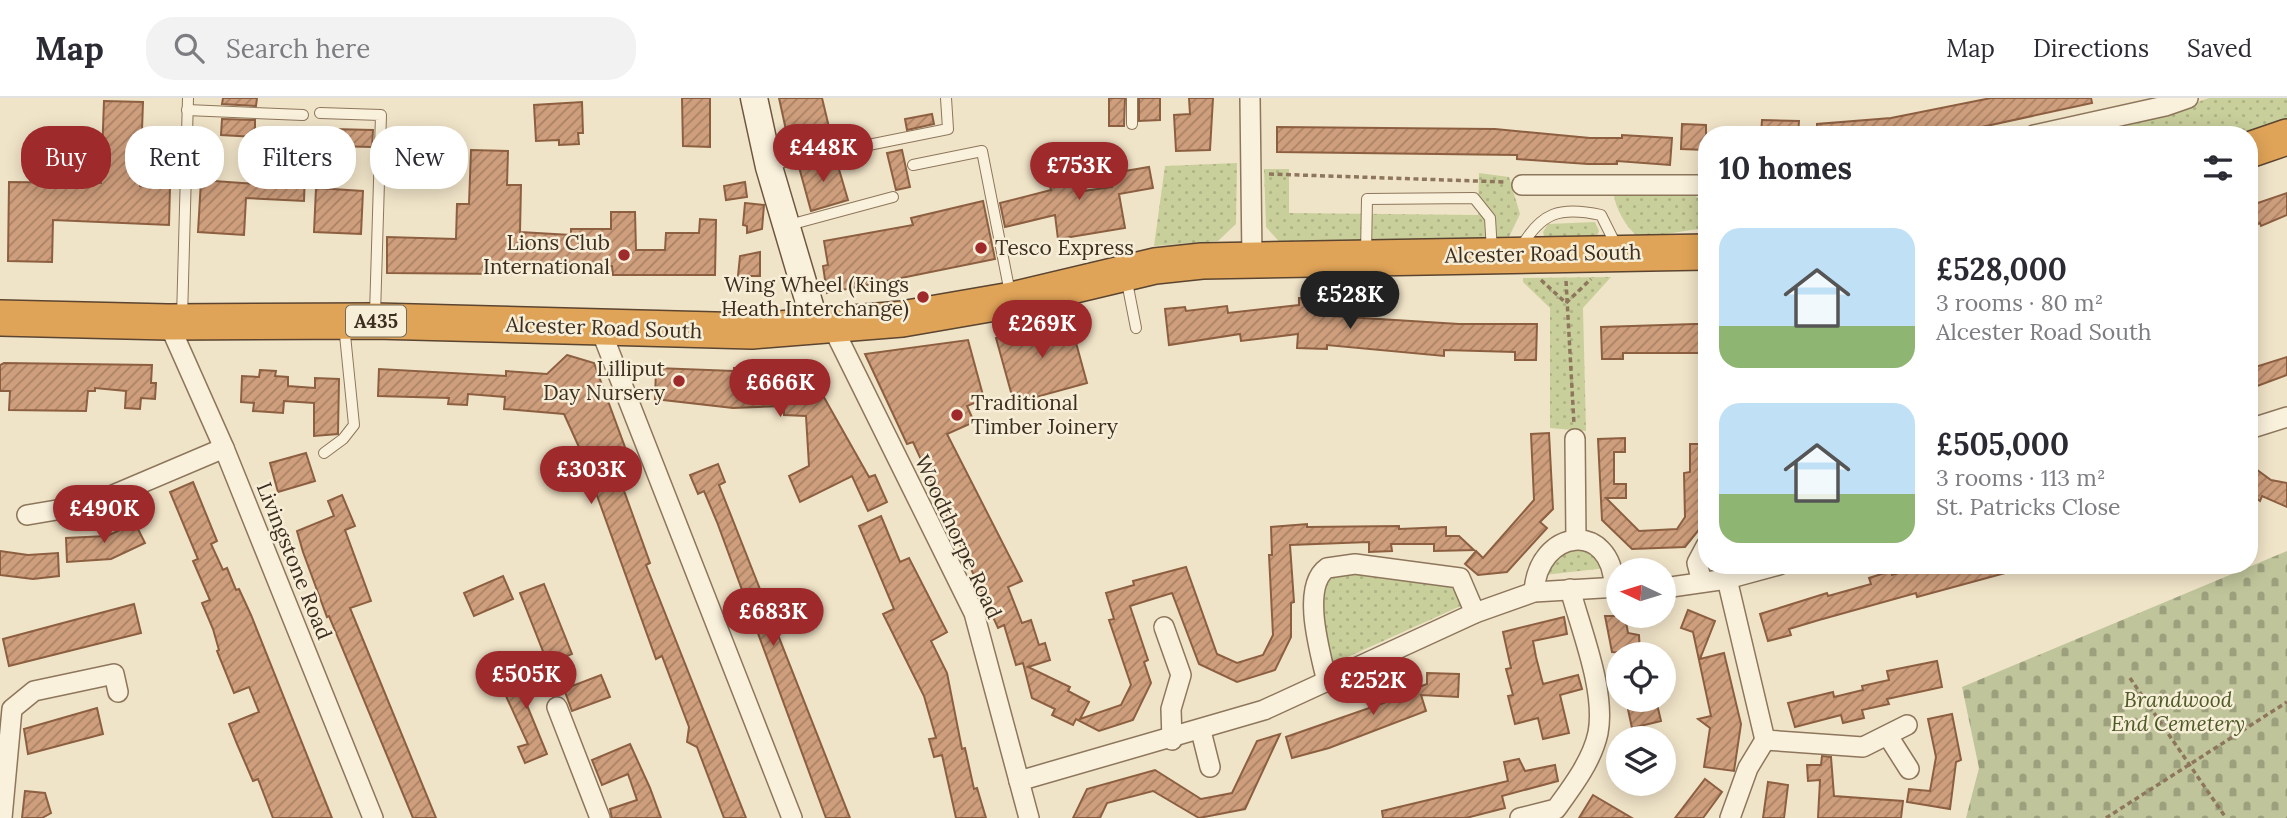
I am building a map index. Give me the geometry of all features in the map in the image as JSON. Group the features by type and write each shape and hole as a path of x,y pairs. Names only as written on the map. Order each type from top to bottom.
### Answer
{"highway":[{"path":"2258,147 2287,137"},
{"name":"Alcester Road South","path":"0,318 175,322 359,321 752,331 824,326 1012,300 1156,266 1252,259 1698,251"}],"street":[{"path":"754,98 786,225 824,326"},
{"path":"1250,98 1252,259"},
{"path":"2075,126 2165,106 2188,98"},
{"path":"1522,185 1698,185"},
{"name":"Livingstone Road","path":"175,322 373,818"},
{"name":"Woodthorpe Road","path":"824,326 974,613 1030,818"},
{"path":"600,328 792,818"},
{"path":"2258,426 2287,417"},
{"path":"1575,439 1576,539"},
{"path":"27,515 92,504 224,448"},
{"path":"1534,592 1535,577 1542,561 1563,542 1576,539 1591,544 1607,558"},
{"path":"1328,682 1314,625 1317,581 1327,568 1355,564 1460,578 1475,613"},
{"path":"1700,574 1702,582"},
{"path":"1676,586 1746,574"},
{"path":"1727,579 1765,740 1748,768 1730,818"},
{"path":"1019,781 1172,740 1264,710 1475,613 1534,592 1606,587"},
{"path":"1520,818 1557,814 1579,777 1598,734 1600,701 1570,589"},
{"path":"1164,627 1181,675 1171,709 1172,740"},
{"path":"2,818 12,709 34,691 114,674 118,692"},
{"path":"557,707 600,818"},
{"path":"1765,740 1863,747 1907,725"},
{"path":"1201,731 1210,767"},
{"path":"1888,736 1909,769"}],"lane":[{"path":"175,322 188,98"},
{"path":"769,166 948,129 946,98"},
{"path":"1132,98 1132,124"},
{"path":"187,110 303,115"},
{"path":"320,113 381,115 359,321 354,425 343,439 324,453"},
{"path":"913,165 982,151 1012,300"},
{"path":"786,225 893,197"},
{"path":"1366,257 1367,199 1474,198 1490,218 1504,255 1546,215 1563,212 1601,215 1616,242 1618,254"},
{"path":"1125,273 1136,328"}],"path":[{"path":"1250,173 1490,179 1522,185"},
{"path":"1566,255 1566,303 1575,439"},
{"path":"2130,678 2226,818"},
{"path":"2106,818 2287,702"}],"green space":[{"path":"2209,98 2287,98 2287,118 2258,129 2258,126 2126,126"},
{"path":"1237,163 1236,224 1218,241 1154,246 1165,166"},
{"path":"1264,169 1289,169 1289,213 1478,215 1479,173 1509,177 1520,214 1509,237 1488,243 1285,248 1266,227"},
{"path":"1685,191 1698,198 1698,229 1641,238 1623,220 1614,195"},
{"path":"1595,222 1599,231 1597,236 1545,240 1543,232 1548,224"},
{"path":"1611,277 1583,308 1586,431 1550,428 1550,308 1523,282 1523,278"},
{"path":"1583,545 1606,568 1544,575 1553,554"},
{"name":"Brandwood End Cemetery","path":"2287,551 2287,818 1966,818 1979,768 1962,687 2232,574 2258,574 2258,563"},
{"path":"1356,572 1446,583 1459,594 1463,605 1332,664 1323,621 1323,583 1331,576"}],"building":[{"path":"223,98 257,98 256,106 222,104"},
{"path":"682,98 710,98 710,147 683,146"},
{"path":"779,98 822,98 833,144 791,153"},
{"path":"1109,98 1125,98 1124,126 1109,126"},
{"path":"1139,98 1160,98 1160,120 1139,121"},
{"path":"1189,98 1213,98 1210,150 1176,151 1174,115 1190,114"},
{"path":"1991,98 2091,98 2092,103 1986,126 1817,126 1891,118"},
{"path":"104,101 143,102 142,126 125,126 125,189 170,189 169,225 53,220 52,262 8,261 9,182 21,182 21,189 111,189 111,126 103,126"},
{"path":"582,102 583,133 578,133 579,144 559,145 559,140 536,141 534,105"},
{"path":"932,114 934,124 907,130 905,119"},
{"path":"222,119 255,120 255,126 238,126 238,136 224,135 224,126 222,126"},
{"path":"1762,120 1799,121 1799,126 1762,126"},
{"path":"1682,124 1706,125 1698,126 1698,150 1681,149"},
{"path":"1277,127 1495,129 1590,138 1622,138 1622,135 1672,138 1670,165 1617,161 1617,164 1588,164 1517,159 1517,155 1277,152"},
{"path":"356,130 370,130 370,147 356,147"},
{"path":"471,150 508,151 507,185 521,185 520,232 571,235 571,229 611,229 611,212 635,212 636,250 665,250 666,233 699,233 700,219 716,220 715,275 613,275 612,266 519,266 518,274 387,273 387,237 456,239 457,204 469,204"},
{"path":"902,150 910,187 896,190 887,153"},
{"path":"836,159 848,200 811,211 799,167"},
{"path":"1123,159 1125,171 1149,167 1153,188 1119,194 1125,228 1058,239 1055,215 1005,227 1000,203 1051,190 1048,176 1080,171 1083,191 1112,187 1107,162"},
{"path":"224,182 238,183 238,189 304,189 304,201 246,198 244,235 198,232 200,189 224,189"},
{"path":"745,182 747,197 726,200 724,186"},
{"path":"316,189 363,191 361,234 314,232"},
{"path":"2287,193 2287,215 2261,226 2258,224 2258,203"},
{"path":"983,201 995,259 827,293 823,266 828,265 824,241 913,225 911,218"},
{"path":"745,203 764,205 762,229 747,233 747,226 743,225"},
{"path":"760,252 760,276 738,276 740,256"},
{"path":"1299,298 1316,299 1315,315 1459,324 1537,324 1536,360 1515,360 1515,352 1444,350 1444,356 1327,345 1327,349 1297,348 1298,334 1241,341 1240,334 1169,345 1165,309 1185,307 1186,311 1227,306 1228,313 1299,305"},
{"path":"1069,317 1087,383 1014,403 996,338"},
{"path":"1698,324 1698,353 1623,353 1623,359 1602,359 1601,327"},
{"path":"968,340 984,399 967,406 974,422 947,434 1022,581 1008,587 1022,623 1031,620 1039,645 1045,643 1050,660 1028,667 1070,687 1068,691 1089,702 1080,719 1121,705 1131,685 1109,620 1114,619 1106,593 1134,585 1133,581 1186,567 1217,654 1237,663 1263,655 1273,635 1269,555 1272,555 1271,527 1307,524 1307,527 1399,526 1399,529 1446,527 1446,536 1459,536 1474,550 1434,551 1434,544 1391,544 1392,551 1369,552 1369,542 1290,545 1294,602 1291,603 1291,637 1275,670 1237,682 1199,664 1172,593 1130,606 1148,660 1144,662 1151,683 1133,720 1099,731 1076,719 1073,725 1052,715 1055,709 1032,698 1023,663 1016,665 1004,625 998,628 913,442 907,444 865,354"},
{"path":"567,355 594,363 633,469 618,474 650,563 646,565 746,818 724,818 697,747 687,742 689,727 662,656 656,659 595,490 598,489 564,414 504,409 505,397 468,394 467,405 448,404 449,398 378,396 379,369 506,376 506,371 547,374"},
{"path":"2287,357 2287,375 2258,386 2258,366"},
{"path":"0,365 152,365 151,383 156,383 155,399 141,398 140,409 125,408 126,391 95,388 95,391 88,391 86,411 9,410 10,391 0,391"},
{"path":"656,368 734,371 734,368 808,369 869,477 875,475 887,502 868,511 852,476 800,502 789,476 809,466 806,416 784,415 784,406 733,408 655,399"},
{"path":"260,370 276,371 275,376 288,377 288,386 315,388 315,378 339,379 338,434 314,436 314,403 284,401 283,413 253,411 254,403 241,402 242,376 259,377"},
{"path":"1549,433 1553,509 1540,522 1547,528 1507,572 1478,575 1465,564 1476,551 1483,558 1534,500 1531,434"},
{"path":"1625,438 1625,452 1614,452 1614,484 1626,484 1626,498 1606,498 1639,531 1677,529 1685,517 1684,473 1690,472 1690,444 1698,444 1698,531 1685,547 1632,549 1602,520 1598,439"},
{"path":"306,453 315,481 278,492 270,463"},
{"path":"718,464 725,482 719,485 850,818 826,818 717,522 704,491 698,494 690,475"},
{"path":"2258,471 2271,480 2287,483 2287,507 2262,496 2260,501"},
{"path":"193,482 217,541 211,544 223,570 227,568 236,590 239,589 251,615 332,818 273,818 258,779 253,781 237,744 229,724 259,712 249,687 234,693 217,651 219,650 213,629 202,603 210,600 193,561 198,559 170,492"},
{"path":"342,495 355,526 345,530 371,601 350,608 436,818 413,818 329,616 327,617 303,552 297,531 334,516 328,501"},
{"path":"881,516 900,562 909,558 947,632 931,641 947,673 962,749 965,748 974,789 977,788 986,818 956,818 942,755 934,757 929,739 936,738 924,696 883,614 894,609 859,526"},
{"path":"135,523 145,543 111,559 67,562 66,538 107,536"},
{"path":"0,551 28,555 58,553 59,576 33,579 0,575"},
{"path":"1882,574 2002,574 1917,597 1916,593 1819,620 1789,629 1791,635 1768,641 1760,614 1827,593 1828,596 1871,584 1869,578"},
{"path":"503,576 513,599 474,616 464,593"},
{"path":"544,584 572,654 548,664 520,593"},
{"path":"134,604 141,633 9,666 3,639"},
{"path":"1688,610 1715,621 1700,659 1724,653 1741,724 1734,771 1704,767 1710,728 1698,719 1711,716 1693,632 1681,628"},
{"path":"1564,617 1567,634 1533,641 1536,657 1543,684 1578,675 1582,689 1560,695 1569,733 1543,739 1538,718 1515,724 1508,696 1513,695 1506,669 1511,668 1503,632"},
{"path":"1607,628 1627,628 1628,633 1639,635 1639,642 1610,642"},
{"path":"1937,661 1942,687 1887,699 1889,704 1862,710 1864,718 1843,723 1841,715 1795,727 1788,703 1833,692 1834,697 1863,690 1862,686 1889,680 1887,671"},
{"path":"538,668 546,690 524,698 547,754 525,763 518,747 528,744 500,683"},
{"path":"1427,673 1459,674 1458,697 1421,695 1426,711 1329,748 1292,758 1286,737 1401,697 1400,694 1427,684"},
{"path":"601,675 610,697 572,711 564,689"},
{"path":"97,708 103,734 28,754 24,729"},
{"path":"1629,712 1659,712 1661,721 1632,726"},
{"path":"1952,714 1961,760 1956,762 1950,809 1907,802 1909,789 1930,791 1936,757 1928,719"},
{"path":"1280,734 1245,809 1199,818 1153,791 1107,803 1100,818 1073,818 1087,789 1155,770 1201,799 1232,793 1257,741"},
{"path":"630,744 661,818 612,818 610,809 637,800 628,774 602,785 592,760"},
{"path":"1822,756 1831,757 1834,796 1903,801 1901,818 1818,818 1820,780 1808,781 1807,765 1821,765"},
{"path":"1519,759 1525,771 1555,765 1558,781 1502,796 1505,808 1466,818 1383,818 1382,811 1508,781 1504,762"},
{"path":"1705,779 1722,792 1703,818 1675,818"},
{"path":"1768,782 1788,785 1784,818 1763,818"},
{"path":"25,791 45,793 51,813 42,818 22,818"},
{"path":"1593,795 1632,818 1579,818"}],"place":[{"name":"Tesco Express","path":"981,248"},
{"name":"Lions Club International","path":"624,255"},
{"name":"Wing Wheel (Kings Heath Interchange)","path":"923,297"},
{"name":"Lilliput Day Nursery","path":"679,381"},
{"name":"Traditional Timber Joinery","path":"957,415"}]}
